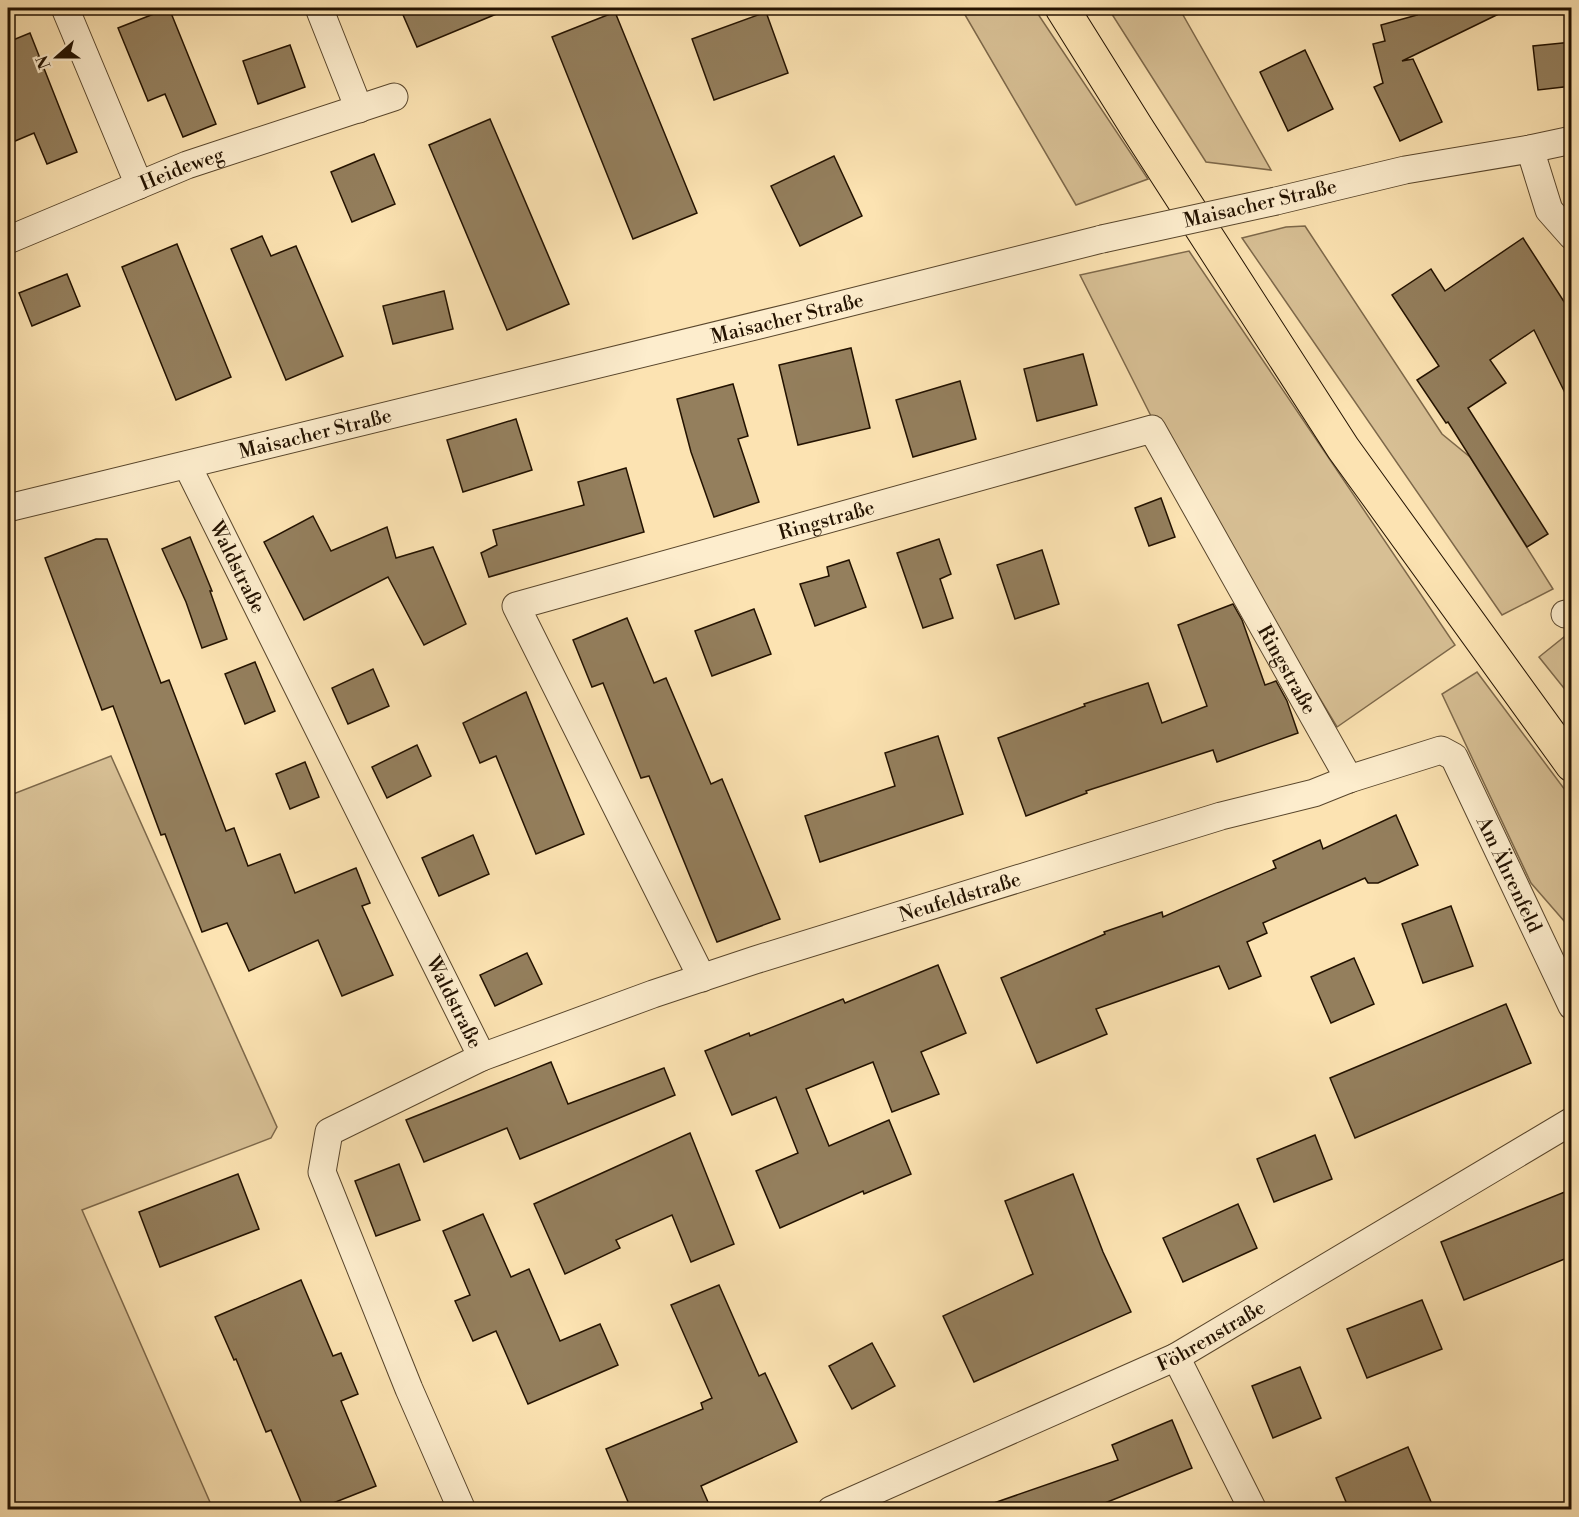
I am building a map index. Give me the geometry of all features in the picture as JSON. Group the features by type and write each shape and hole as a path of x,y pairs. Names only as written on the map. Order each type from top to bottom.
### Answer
{"highway":[{"path":"1062,8 1343,448 1572,765"}],"street":[{"path":"66,8 140,185"},
{"path":"319,8 359,109"},
{"name":"Heideweg","path":"8,240 186,165 394,97"},
{"name":"Maisacher Straße","path":"8,508 1102,239 1405,170 1572,140"},
{"path":"1530,149 1549,210 1572,237"},
{"name":"Ringstraße","path":"702,978 516,606 1152,429 1349,779"},
{"name":"Waldstraße","path":"187,465 482,1057 329,1132 322,1172 409,1389 462,1509"},
{"name":"Neufeldstraße","path":"482,1057 702,978 1221,816 1314,793 1349,779 1441,750"},
{"name":"Am Ährenfeld","path":"1441,750 1454,757 1572,1006"},
{"name":"Föhrenstraße","path":"831,1509 1176,1358 1572,1121"},
{"path":"1176,1358 1253,1509"}],"shaded area":[{"path":"961,8 1034,8 1148,179 1076,205"},
{"path":"1108,8 1179,8 1271,170 1206,162"},
{"path":"1305,226 1442,434 1470,457 1553,589 1502,615 1242,238 1286,227"},
{"path":"1189,251 1455,645 1337,727 1153,420 1080,275"},
{"path":"1569,633 1572,635 1571,697 1539,657"},
{"path":"1477,672 1571,798 1571,929 1531,883 1442,694"},
{"path":"111,756 277,1127 271,1138 82,1210 213,1509 8,1509 8,796"}],"building":[{"path":"169,8 216,124 183,137 165,94 148,101 118,28"},
{"path":"400,8 511,8 417,47"},
{"path":"1413,8 1511,8 1402,61 1413,59 1442,122 1400,141 1374,87 1383,83 1373,44 1385,41 1381,25 1417,15"},
{"path":"615,12 697,213 633,239 552,37"},
{"path":"766,12 788,73 714,100 692,39"},
{"path":"30,33 77,152 47,164 34,133 8,144 8,42"},
{"path":"1572,42 1572,86 1538,90 1533,46"},
{"path":"290,45 305,87 258,104 243,61"},
{"path":"1305,50 1333,109 1288,131 1260,72"},
{"path":"490,119 569,304 507,330 429,145"},
{"path":"374,154 395,204 352,222 331,172"},
{"path":"834,156 862,216 800,246 771,186"},
{"path":"262,236 271,256 296,246 343,356 286,380 231,249"},
{"path":"1523,238 1572,314 1572,407 1534,330 1490,360 1506,383 1468,408 1548,534 1527,547 1448,422 1446,423 1417,380 1439,366 1392,295 1431,269 1445,291"},
{"path":"177,244 231,377 176,400 122,267"},
{"path":"67,274 80,306 32,326 19,293"},
{"path":"444,291 453,329 393,344 383,306"},
{"path":"851,348 870,428 798,445 779,365"},
{"path":"1083,354 1097,405 1037,421 1024,369"},
{"path":"960,381 976,439 913,457 896,400"},
{"path":"733,384 748,436 738,439 759,502 714,517 691,452 677,399"},
{"path":"516,419 532,470 463,492 447,440"},
{"path":"626,468 644,532 489,577 481,553 497,545 493,530 584,505 578,482"},
{"path":"1161,498 1175,537 1149,546 1135,508"},
{"path":"313,516 331,551 387,527 396,558 433,547 466,624 424,645 388,577 304,620 264,542"},
{"path":"190,537 212,591 210,591 227,639 202,648 186,602 162,549"},
{"path":"96,539 107,539 161,683 169,680 226,831 234,828 248,866 280,854 295,893 356,868 370,903 362,906 393,975 342,996 318,940 249,971 227,923 202,932 165,834 161,835 113,706 102,710 45,558"},
{"path":"939,539 951,574 940,579 953,618 923,628 897,553"},
{"path":"1042,550 1059,604 1015,619 997,565"},
{"path":"849,560 866,607 815,626 800,584 829,576 827,567"},
{"path":"1233,604 1242,620 1265,685 1276,681 1287,701 1298,733 1217,762 1213,750 1086,791 1087,793 1026,816 998,738 1085,706 1084,704 1148,683 1162,723 1207,706 1178,625"},
{"path":"754,609 771,654 712,676 695,631"},
{"path":"627,618 654,683 666,678 711,784 722,779 780,919 717,942 649,776 641,778 603,683 592,687 573,640"},
{"path":"255,662 275,711 245,724 225,674"},
{"path":"373,669 389,706 348,724 332,688"},
{"path":"526,692 584,834 536,854 496,756 480,763 463,723"},
{"path":"938,736 963,814 820,862 805,816 895,786 885,753"},
{"path":"417,745 431,776 387,798 372,767"},
{"path":"305,762 319,797 290,809 276,774"},
{"path":"1396,815 1418,865 1378,883 1368,883 1365,878 1263,923 1267,933 1247,942 1261,976 1229,989 1219,966 1096,1009 1107,1034 1037,1063 1001,978 1105,934 1104,932 1162,912 1163,917 1276,868 1273,861 1320,840 1323,849"},
{"path":"473,835 489,874 439,896 422,858"},
{"path":"1451,906 1473,966 1423,983 1402,924"},
{"path":"527,953 542,984 495,1006 480,975"},
{"path":"1354,958 1374,1004 1331,1023 1311,977"},
{"path":"938,965 966,1033 921,1052 939,1094 892,1112 873,1062 806,1089 829,1146 889,1120 911,1174 864,1194 863,1191 780,1228 756,1171 798,1153 776,1097 732,1115 705,1051 749,1033 750,1036 843,999 845,1003"},
{"path":"1506,1004 1531,1063 1355,1138 1330,1078"},
{"path":"551,1062 568,1104 664,1068 675,1095 520,1159 507,1128 424,1162 406,1120"},
{"path":"690,1133 734,1244 691,1262 672,1215 616,1240 620,1248 565,1274 534,1204"},
{"path":"1315,1135 1332,1179 1274,1202 1257,1159"},
{"path":"399,1164 420,1220 376,1236 355,1181"},
{"path":"238,1174 259,1229 160,1267 139,1212"},
{"path":"1073,1174 1103,1252 1131,1312 974,1382 943,1316 1033,1274 1005,1201"},
{"path":"1572,1189 1572,1256 1464,1300 1441,1242"},
{"path":"1238,1204 1257,1248 1183,1282 1163,1238"},
{"path":"483,1214 511,1277 529,1269 560,1341 600,1324 618,1365 528,1404 496,1331 473,1341 455,1301 470,1295 443,1231"},
{"path":"301,1280 333,1356 341,1353 358,1394 341,1401 376,1486 318,1509 304,1509 271,1430 266,1432 236,1359 234,1360 215,1317"},
{"path":"719,1285 759,1376 765,1373 797,1442 701,1486 711,1509 631,1509 606,1449 703,1409 701,1403 712,1398 671,1305"},
{"path":"1422,1300 1442,1349 1367,1378 1347,1329"},
{"path":"872,1343 895,1386 852,1409 829,1366"},
{"path":"1300,1367 1321,1418 1273,1438 1252,1386"},
{"path":"1172,1420 1192,1468 1090,1509 989,1509 988,1505 1118,1460 1112,1445"},
{"path":"1408,1447 1434,1509 1349,1509 1336,1478"}]}
